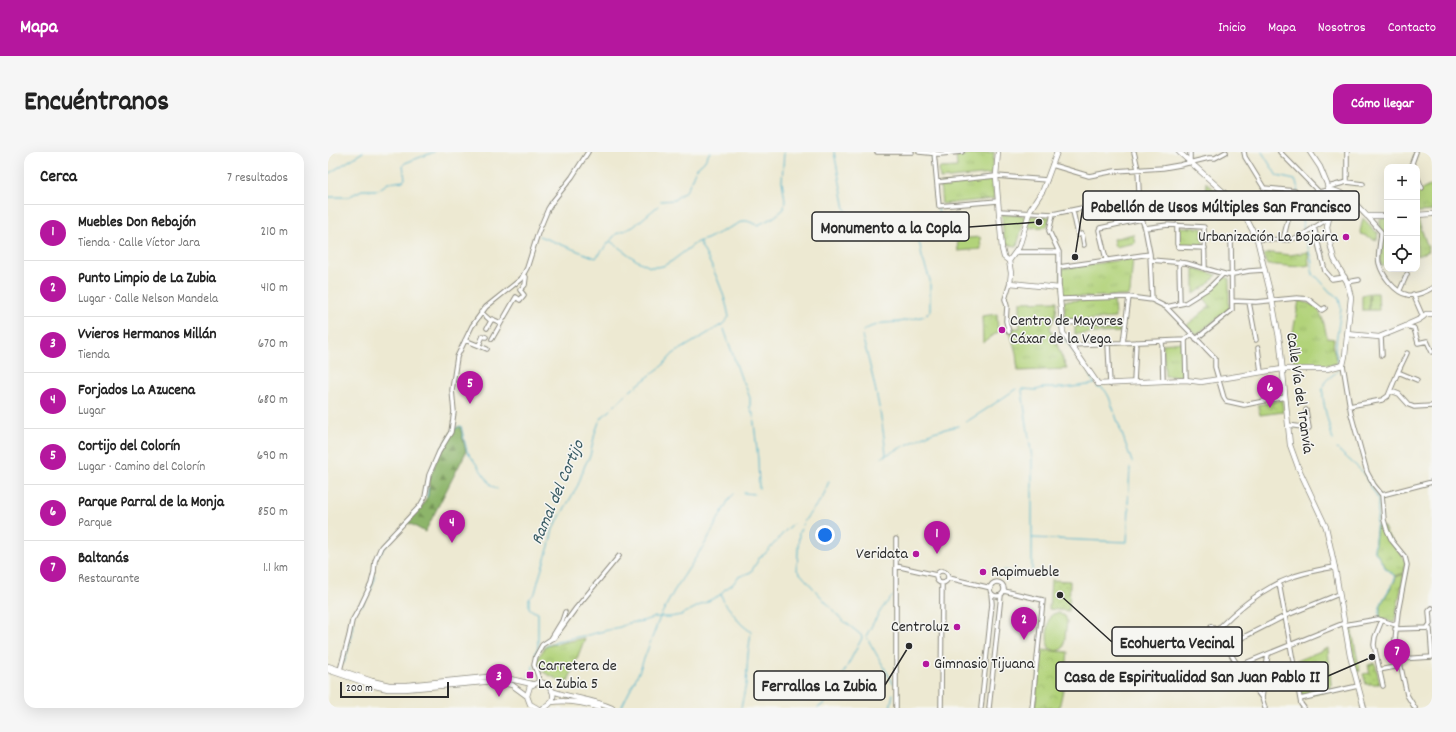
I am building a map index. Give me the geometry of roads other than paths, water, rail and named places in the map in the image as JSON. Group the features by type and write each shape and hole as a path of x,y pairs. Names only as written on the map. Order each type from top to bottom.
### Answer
{"street":[{"path":"340,670 352,621 371,584 377,554 381,547 423,502 429,475 439,452 452,432 454,412 452,390 459,352 481,312 516,284 523,276 536,240 553,201 572,178 588,152"},
{"path":"877,152 912,152"},
{"path":"919,152 962,152"},
{"path":"998,152 996,176 1002,250 1004,257 1009,262 1011,273 1010,283 1004,299 1007,306 1006,322 1009,332"},
{"path":"1009,262 1019,247 1028,214 1043,190 1057,152"},
{"path":"1134,152 1138,169 1140,214 1145,228 1151,260 1152,300"},
{"name":"Calle Vía del Tranvía","path":"1179,152 1228,196 1243,212 1257,239 1272,300 1280,343 1290,445 1298,467 1326,527 1335,568 1350,656 1364,708"},
{"path":"1190,152 1190,162"},
{"path":"1052,165 1089,176 1138,169 1163,168 1216,158 1226,152"},
{"path":"1244,152 1245,157 1264,188 1295,191 1283,240"},
{"path":"1280,152 1319,192 1347,182 1363,184"},
{"path":"1310,152 1320,167 1328,188 1331,210 1327,228 1334,259 1345,277 1351,297 1343,365 1349,406 1367,472 1374,485 1382,495 1384,520 1387,530 1392,541 1405,556 1407,565 1395,627 1395,640 1407,695 1416,708"},
{"path":"1347,182 1348,152"},
{"path":"1412,164 1416,152"},
{"path":"934,153 938,182 939,206 998,202"},
{"path":"938,182 996,176 1047,180"},
{"path":"1420,183 1422,188"},
{"path":"1328,188 1348,197 1381,232 1379,263 1390,283 1408,295 1426,292 1432,288"},
{"path":"1139,196 1144,201 1150,202 1171,199 1190,200"},
{"path":"999,212 1053,214 1139,196"},
{"path":"1073,211 1078,235 1082,234 1084,245"},
{"path":"1053,214 1049,231 1059,252 1059,288 1063,333 1098,384 1186,380 1201,382 1282,368 1327,369 1343,365"},
{"path":"1420,215 1432,214"},
{"path":"1367,216 1384,216"},
{"path":"1257,239 1289,240 1301,236 1329,218"},
{"path":"1106,259 1099,230 1100,228 1142,219"},
{"path":"1145,228 1168,225 1202,226 1204,228 1205,238 1205,268"},
{"path":"1177,225 1177,246 1205,248"},
{"path":"1314,227 1325,271 1332,279 1345,277"},
{"path":"1196,339 1232,310 1231,238 1205,238"},
{"path":"1016,252 1059,252"},
{"path":"1059,267 1106,259 1150,254"},
{"path":"1151,260 1186,263 1223,274 1264,270"},
{"path":"1179,262 1180,304"},
{"path":"1166,307 1185,303 1209,288 1223,274"},
{"path":"1400,290 1407,274"},
{"path":"492,339 516,297 520,300 524,295 520,290 525,282 526,277 523,276"},
{"path":"1347,282 1359,280"},
{"path":"1010,283 1059,288"},
{"path":"1413,294 1423,317"},
{"path":"1122,343 1129,297"},
{"path":"1060,299 1129,297 1152,300 1166,307 1215,358 1215,367 1226,401 1244,405 1285,398"},
{"path":"1232,301 1249,302 1297,298 1308,299 1322,310 1325,308"},
{"path":"1249,302 1256,340"},
{"path":"481,312 491,321"},
{"path":"1347,334 1381,337 1406,326 1409,323 1420,320 1426,314 1432,314"},
{"path":"486,328 494,319 501,323"},
{"path":"1062,323 1126,321"},
{"path":"1406,326 1414,328 1418,343 1427,341 1432,352"},
{"path":"1071,345 1184,340 1191,334"},
{"path":"478,345 483,336 486,337"},
{"path":"1381,337 1382,355"},
{"path":"465,340 487,349"},
{"path":"1184,340 1186,380"},
{"path":"1162,341 1164,381"},
{"path":"1134,382 1136,342"},
{"path":"1108,344 1110,384"},
{"path":"1258,348 1261,372"},
{"path":"1349,406 1382,400 1388,396 1407,353"},
{"path":"1398,372 1417,380"},
{"path":"1390,391 1399,394 1409,405 1414,407 1432,406"},
{"path":"1288,425 1309,428 1306,410"},
{"path":"1382,495 1432,482"},
{"path":"896,539 896,708"},
{"path":"539,682 534,665 536,656 542,645 554,638 576,608 619,556"},
{"path":"896,566 936,576"},
{"path":"1217,631 1236,613 1257,597 1279,584 1335,568"},
{"path":"936,576 939,572 944,571 948,574 949,578 991,590 994,596 1001,595"},
{"path":"936,576 937,580 942,584"},
{"path":"942,584 949,578"},
{"path":"981,708 992,604 991,590 995,583 999,583 1004,587 1004,591"},
{"path":"941,708 942,584"},
{"path":"1279,584 1301,704 1304,708"},
{"path":"989,708 1001,595 1004,591"},
{"path":"1004,591 1043,600 1032,708"},
{"path":"1226,646 1285,616 1339,594"},
{"path":"1427,628 1430,624 1430,611 1432,608"},
{"path":"551,639 562,621 565,612"},
{"path":"1238,666 1344,624 1376,619 1382,620 1395,627 1430,629 1432,657 1399,659"},
{"path":"1382,620 1374,644 1383,686"},
{"path":"1212,626 1217,631 1238,666 1262,698 1265,708"},
{"path":"1262,698 1268,654"},
{"path":"328,666 372,681 389,685 407,685 497,676 532,684 539,682 546,684 552,691 567,696 593,701 612,708"},
{"path":"1379,670 1400,666"},
{"path":"328,670 374,686 388,689 405,689 495,681 512,685 527,696 530,704 536,708"},
{"path":"527,696 532,684"},
{"path":"1300,699 1358,686"},
{"path":"551,702 553,697 552,691"},
{"path":"543,708 551,702 566,701 599,708"}],"waterway":[{"path":"328,174 363,152"},
{"path":"328,197 348,197 362,190 378,190 388,183 403,181 405,179 403,165 405,163 434,152"},
{"path":"661,201 674,200 687,190 696,169 704,162 710,152"},
{"path":"539,236 596,258 610,241 636,260 650,267 663,266 697,242 707,239 743,221 758,225 774,217 784,209 785,200 782,181 784,152"},
{"path":"834,152 845,209 857,223 862,234"},
{"path":"1262,152 1277,176 1295,180 1298,188 1294,203 1301,214 1304,230"},
{"path":"932,155 936,204"},
{"path":"611,240 616,234 633,227 658,206"},
{"path":"863,331 883,323 899,322 925,316 930,311 930,280 922,257 920,245 917,240 919,235 934,227 940,221 938,208"},
{"path":"1305,235 1312,263 1311,271 1313,275 1339,299 1341,308 1335,350 1339,363"},
{"path":"630,391 662,366 673,354 723,324 729,317 717,278 699,242"},
{"path":"1058,317 1061,334 1076,355"},
{"path":"724,329 742,381 744,382 750,398 750,408 753,414 758,459 759,488"},
{"path":"862,336 877,395 886,454"},
{"path":"1333,440 1327,419 1323,387 1325,382 1339,370"},
{"path":"1023,389 1036,390 1043,388 1064,388 1095,384 1089,375"},
{"path":"1097,387 1103,388 1109,397 1132,462"},
{"path":"966,422 1016,389"},
{"path":"1004,570 1032,577 1032,458 1022,391"},
{"path":"613,407 627,394"},
{"name":"Ramal del Cortijo","path":"535,655 538,646 538,613 529,608 529,599 535,593 553,529 578,485 590,456 599,422 603,416 611,410"},
{"path":"453,429 461,426 467,451 491,485 497,489"},
{"path":"882,457 933,432 958,426"},
{"path":"1337,449 1363,472"},
{"path":"1128,504 1130,468"},
{"path":"1364,474 1378,499 1374,550 1386,569 1393,574 1395,578 1381,603 1379,613 1380,618"},
{"path":"802,525 823,497 829,481"},
{"path":"427,497 428,488"},
{"path":"744,493 754,494"},
{"path":"621,708 639,672 660,617 674,591 706,542 729,499 734,494"},
{"path":"1032,538 1127,542 1128,507"},
{"path":"544,646 557,641 588,635 655,617 681,615 720,595 724,590 733,584 738,577 751,572 760,557 766,553 793,524"},
{"path":"801,529 799,532 797,570 840,618 861,635 862,638 843,674"},
{"path":"379,555 393,537"},
{"path":"362,606 370,591 375,576"},
{"path":"721,595 724,602 741,624 751,632 746,684 741,708"},
{"path":"893,596 881,610 866,636 893,683"},
{"path":"344,663 352,635 353,623"},
{"name":"Ramal del Cortijo","path":"528,676 533,670 533,666"},
{"path":"818,708 831,698 842,677"},
{"path":"890,708 893,694"}],"place":[{"name":"Monumento a la Copla","path":"1039,222"},
{"name":"Urbanización La Bojaira","path":"1346,237"},
{"name":"Pabellón de Usos Múltiples San Francisco","path":"1075,257"},
{"name":"Centro de Mayores Cáxar de la Vega","path":"1002,330"},
{"name":"Cortijo del Colorín","path":"470,404"},
{"name":"Parque Parral de la Monja","path":"1270,408"},
{"name":"Forjados La Azucena","path":"452,543"},
{"name":"Veridata","path":"916,554"},
{"name":"Muebles Don Rebajón","path":"937,554"},
{"name":"Rapimueble","path":"983,572"},
{"name":"Ecohuerta Vecinal","path":"1060,595"},
{"name":"Centroluz","path":"957,627"},
{"name":"Punto Limpio de La Zubia","path":"1024,640"},
{"name":"Ferrallas La Zubia","path":"909,646"},
{"name":"Casa de Espiritualidad San Juan Pablo II","path":"1372,657"},
{"name":"Gimnasio Tijuana","path":"926,664"},
{"name":"Baltanás","path":"1397,672"},
{"name":"Carretera de La Zubia 5","path":"530,675"},
{"name":"Vvieros Hermanos Millán","path":"499,697"}]}
